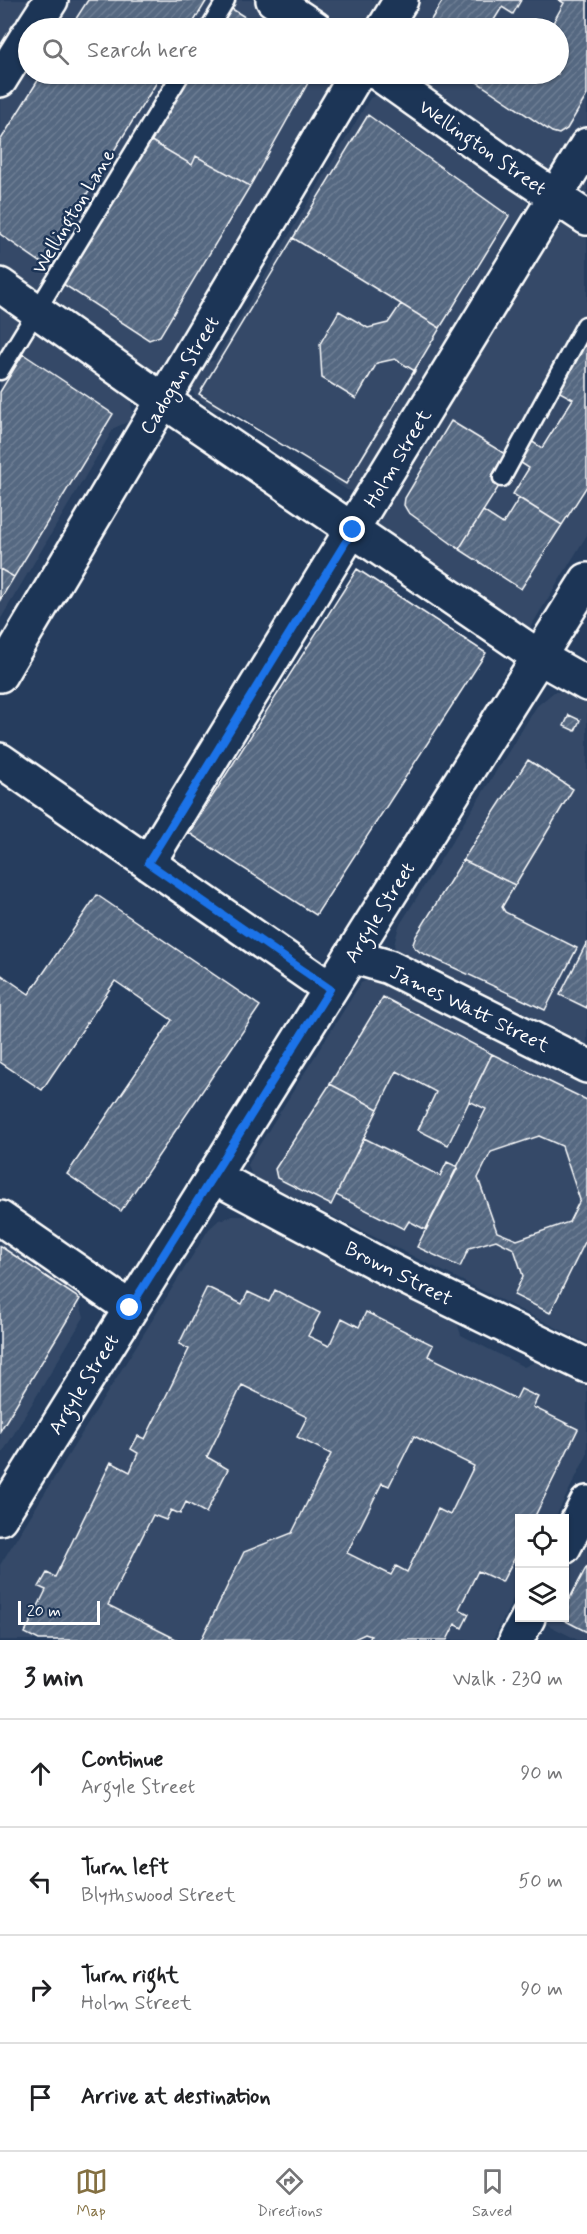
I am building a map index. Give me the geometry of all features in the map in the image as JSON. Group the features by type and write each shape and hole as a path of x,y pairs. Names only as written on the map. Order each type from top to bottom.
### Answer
{"street":[{"path":"39,18 51,0"},
{"path":"273,0 300,18"},
{"path":"390,18 401,0"},
{"path":"0,81 18,51"},
{"name":"Cadogan Street","path":"0,675 351,84"},
{"name":"Wellington Street","path":"394,84 555,198 587,218"},
{"name":"Holm Street","path":"148,863 587,145"},
{"path":"0,285 164,401 539,657 587,684"},
{"name":"Argyle Street","path":"0,1518 587,580"},
{"path":"0,760 330,989"},
{"name":"James Watt Street","path":"351,956 389,967 587,1066"},
{"name":"Brown Street","path":"213,1176 392,1270 587,1366"},
{"path":"0,1218 130,1308"},
{"path":"569,1537 587,1503"}],"lane":[{"path":"215,18 226,0"},
{"name":"Wellington Lane","path":"0,371 175,84"},
{"path":"502,478 585,325"}],"shaded area":[{"path":"0,0 587,0 587,535 520,644 353,530 554,198 394,84 569,84 569,18 18,18 18,84 351,84 164,401 37,312 0,371"},
{"path":"383,95 529,197 527,205 353,491 347,490 230,409 213,410 194,394 192,386 193,377 199,365 215,360 370,98"},
{"path":"40,325 130,395 133,416 130,421 114,428 0,620 0,377 26,334"},
{"path":"568,691 587,696 587,1053 398,957 394,945 399,926 537,706 554,692"},
{"path":"375,976 587,1075 587,1343 252,1176 248,1165 253,1155 361,983"},
{"path":"233,1216 260,1219 456,1319 461,1335 524,1367 539,1360 587,1385 587,1455 557,1514 515,1514 515,1595 493,1640 0,1640 0,1565 209,1229 219,1220"},
{"path":"0,1239 76,1291 84,1317 0,1457"},
{"path":"587,1534 587,1640 578,1640 548,1625 547,1622 569,1622 569,1570"}],"building":[{"path":"88,0 207,0 196,18 76,18"},
{"path":"443,0 521,0 513,14 502,7 495,18 432,18"},
{"path":"559,0 587,0 587,95 567,129 559,134 552,132 480,84 569,84 569,18 556,18 564,3"},
{"path":"229,7 246,18 222,18"},
{"path":"36,84 156,84 43,264 0,234 0,141"},
{"path":"180,84 307,84 250,186 196,156 192,165 148,139"},
{"path":"368,115 509,216 440,328 293,238"},
{"path":"148,139 192,165 196,156 250,186 160,336 149,340 60,282"},
{"path":"293,238 440,328 346,484 199,394"},
{"path":"293,238 401,304 388,323 368,328 339,311 320,344 322,378 356,399 377,363 395,359 415,371 346,484 199,394"},
{"path":"587,341 587,486 562,525 513,494 529,468 518,461 531,441 542,448 573,399 556,390"},
{"path":"23,354 113,414 14,577 0,569 0,392"},
{"path":"451,421 505,454 491,477 501,483 459,549 408,512 404,505 405,498"},
{"path":"519,498 562,525 521,589 459,549 483,511 503,524"},
{"path":"0,569 14,577 0,600"},
{"path":"357,569 486,653 316,915 189,833"},
{"path":"569,715 580,720 575,731 564,726"},
{"path":"528,760 573,789 515,885 463,860"},
{"path":"463,860 515,885 502,907 505,912 577,948 545,1010 420,952 414,947 416,936"},
{"path":"97,895 260,1006 121,1211 67,1174 172,1020 115,981 42,1090 0,1062 0,974 29,994"},
{"path":"587,942 587,1008 560,995"},
{"path":"383,997 492,1054 448,1145 418,1130 436,1092 397,1071 378,1109 330,1084"},
{"path":"492,1054 587,1100 587,1238 550,1313 514,1295 523,1276 514,1249 496,1240 469,1248 460,1267 417,1247 486,1109 469,1101","holes":["539,1136 562,1146 580,1200 569,1222 517,1240 497,1232 478,1178 491,1152"]},
{"path":"330,1084 378,1109 331,1205 277,1178 275,1169"},
{"path":"364,1138 440,1176 447,1162 458,1167 426,1230 409,1221 404,1229 336,1195"},
{"path":"0,1246 80,1299 0,1431"},
{"path":"207,1287 242,1304 248,1292 269,1302 275,1290 320,1313 308,1336 329,1346 342,1318 359,1327 366,1312 433,1345 428,1356 516,1399 521,1389 538,1397 533,1407 578,1429 536,1514 515,1514 515,1557 502,1582 478,1571 459,1609 469,1614 462,1628 455,1624 447,1640 369,1640 371,1636 365,1634 352,1640 201,1640 244,1552 292,1533 331,1454 297,1437 307,1417 242,1385 207,1457 228,1469 206,1513 186,1502 180,1514 171,1510 166,1520 153,1515 108,1605 178,1640 39,1640 25,1633 46,1590 39,1587 47,1573 55,1577 111,1462 130,1472 138,1453 131,1449 138,1436 145,1439 189,1349 179,1344","holes":["414,1436 474,1466 450,1515 438,1509 407,1572 396,1566 391,1575 347,1553 382,1483 389,1486"]},
{"path":"587,1566 587,1632 568,1622 569,1600"}],"route":[{"path":"130,1308 330,989 148,863 353,530"}]}
